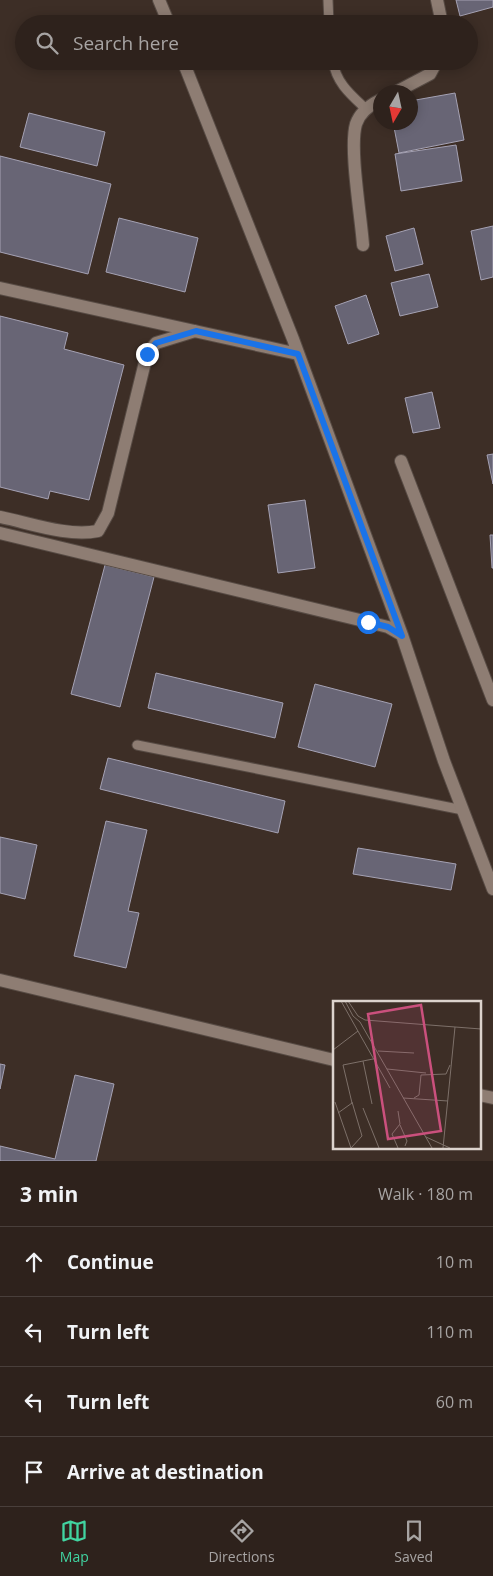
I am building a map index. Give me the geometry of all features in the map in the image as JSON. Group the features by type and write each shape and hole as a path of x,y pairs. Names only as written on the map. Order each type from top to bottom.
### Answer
{"street":[{"path":"160,0 166,15"},
{"path":"437,0 440,15"},
{"path":"188,70 298,354 493,890"},
{"path":"409,85 430,74 432,70"},
{"path":"363,245 355,147 356,124 361,114 373,104"},
{"path":"0,288 298,354"},
{"path":"0,517 66,531 89,533 98,531 108,513 147,354 156,343 196,331"},
{"path":"401,460 493,700"},
{"path":"0,533 388,627 402,636"},
{"path":"0,980 333,1060"},
{"path":"480,1095 493,1098"}],"lane":[{"path":"328,0 329,15"},
{"path":"336,70 344,88 366,109"},
{"path":"137,745 463,810"}],"building":[{"path":"456,0 493,0 493,7 460,15"},
{"path":"455,93 464,140 399,153 395,130 418,130 418,100"},
{"path":"29,113 105,132 97,166 20,147"},
{"path":"456,145 462,181 401,191 395,154"},
{"path":"0,156 111,184 88,274 0,252"},
{"path":"119,218 198,238 185,292 106,272"},
{"path":"493,226 493,277 481,280 471,231"},
{"path":"414,228 423,264 395,271 386,236"},
{"path":"429,274 438,307 400,316 391,283"},
{"path":"366,295 379,334 348,344 335,306"},
{"path":"0,316 68,333 64,349 124,365 89,500 50,491 48,499 0,487"},
{"path":"432,392 440,428 413,433 405,398"},
{"path":"493,454 493,484 487,455"},
{"path":"305,500 315,568 278,573 268,505"},
{"path":"490,535 493,535 493,568 492,568"},
{"path":"105,565 154,577 120,707 71,694"},
{"path":"156,673 283,703 275,738 148,708"},
{"path":"315,684 392,704 375,767 298,747"},
{"path":"108,758 285,801 278,833 100,789"},
{"path":"106,821 147,830 128,911 139,913 126,968 74,956"},
{"path":"0,837 37,845 25,899 0,893"},
{"path":"358,848 456,864 451,890 353,874"},
{"path":"0,1064 5,1065 0,1089"},
{"path":"75,1075 114,1084 96,1161 0,1161 0,1146 55,1159"}],"route":[{"path":"147,354 156,343 196,331 298,354 402,636 388,627 368,622"}]}
